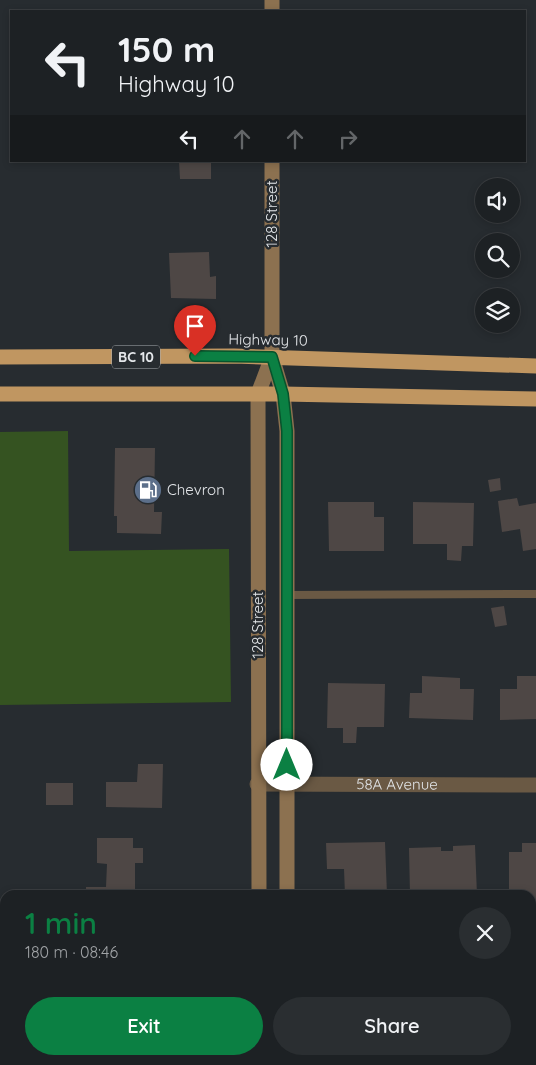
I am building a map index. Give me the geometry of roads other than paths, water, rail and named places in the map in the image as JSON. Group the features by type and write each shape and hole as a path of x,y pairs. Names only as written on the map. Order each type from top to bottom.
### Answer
{"highway":[{"name":"Highway 10","path":"0,357 272,357 536,366"},
{"path":"0,394 283,394 536,400"}],"main road":[{"name":"128 Street","path":"272,162 272,357 283,394 287,431 287,890"},
{"name":"128 Street","path":"258,890 258,394 272,357"}],"street":[{"name":"58A Avenue","path":"258,784 536,786"}],"lane":[{"path":"286,595 536,594"}],"place":[{"name":"Chevron","path":"148,490"}]}
